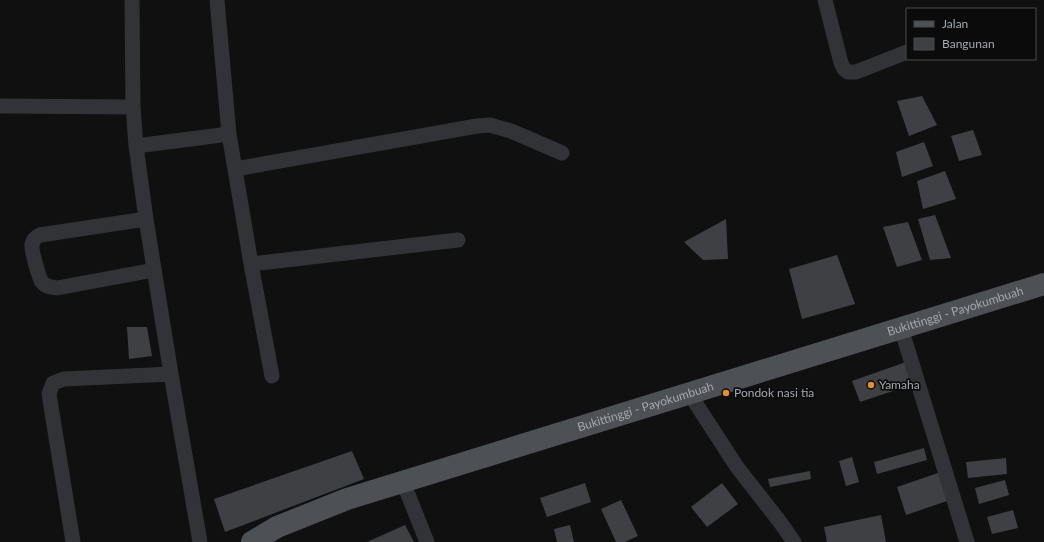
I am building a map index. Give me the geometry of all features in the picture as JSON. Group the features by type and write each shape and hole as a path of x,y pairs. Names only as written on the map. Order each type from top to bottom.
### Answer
{"main road":[{"name":"Bukittinggi - Payokumbuah","path":"252,542 277,527 347,499 1044,284"}],"street":[{"path":"132,0 132,107 136,146 154,270 200,542"},
{"path":"217,0 229,134 272,376"},
{"path":"825,0 841,63 844,69 848,72 856,72 906,52"},
{"path":"0,106 132,107"},
{"path":"235,169 477,126 490,125 511,131 562,153"},
{"path":"136,146 229,134"},
{"path":"146,218 40,235 34,238 32,244 33,252 39,276 42,282 48,287 56,288 154,270"},
{"path":"251,264 458,240"},
{"path":"901,328 967,542"},
{"path":"73,542 48,394 53,383 64,379 171,374"},
{"path":"689,394 736,467 794,542"},
{"path":"403,482 427,542"}],"building":[{"path":"922,96 937,125 909,136 897,101"},
{"path":"973,130 982,155 959,161 951,136"},
{"path":"924,142 933,166 902,177 896,152"},
{"path":"945,171 956,199 923,209 917,181"},
{"path":"935,215 951,258 930,260 918,219"},
{"path":"726,219 728,259 703,260 684,242"},
{"path":"908,222 922,260 897,267 883,227"},
{"path":"837,255 855,304 802,319 789,269"},
{"path":"127,327 147,327 152,356 129,359"},
{"path":"906,362 914,384 860,402 852,381"},
{"path":"924,448 927,460 877,474 874,462"},
{"path":"352,451 364,479 225,532 214,499"},
{"path":"852,457 859,482 846,486 839,461"},
{"path":"1006,458 1007,474 968,478 966,462"},
{"path":"810,471 811,479 770,487 768,479"},
{"path":"941,472 950,500 906,515 897,487"},
{"path":"1005,480 1009,495 979,504 975,488"},
{"path":"585,483 591,502 547,517 540,498"},
{"path":"722,483 738,504 707,527 691,507"},
{"path":"621,500 638,536 625,542 616,542 601,509"},
{"path":"1013,510 1018,528 992,534 987,517"},
{"path":"881,515 886,542 827,542 824,527"},
{"path":"405,525 414,542 367,542"},
{"path":"570,525 574,542 557,542 554,529"}],"place":[{"name":"Yamaha","path":"871,385"},
{"name":"Pondok nasi tia","path":"726,393"}]}
